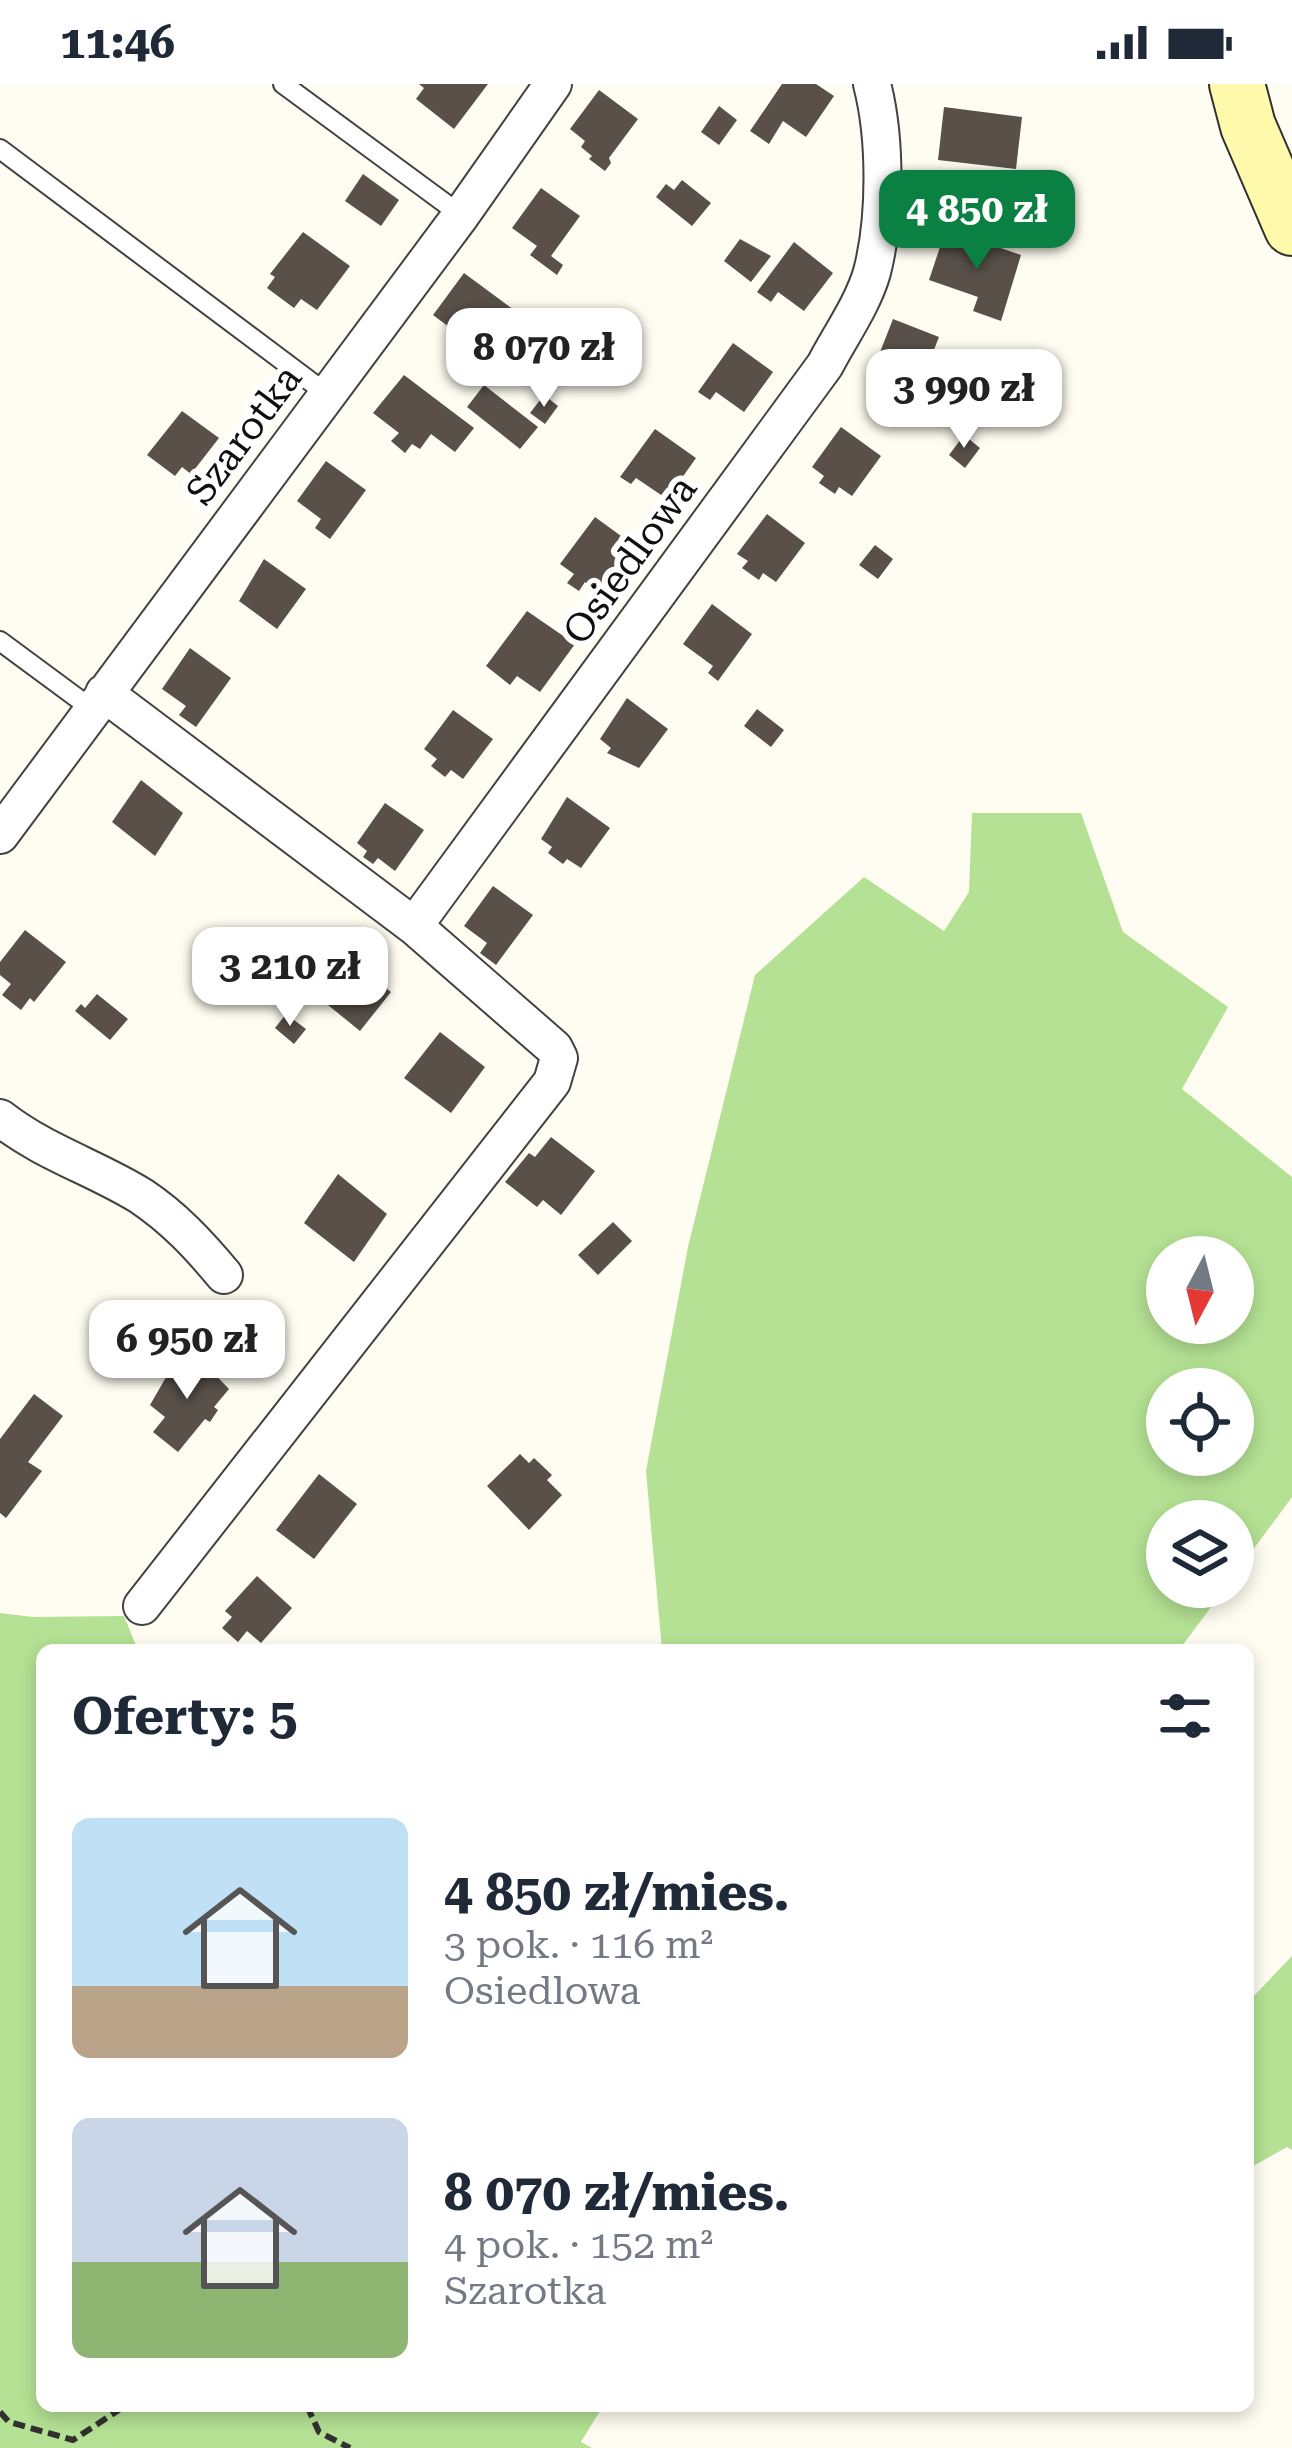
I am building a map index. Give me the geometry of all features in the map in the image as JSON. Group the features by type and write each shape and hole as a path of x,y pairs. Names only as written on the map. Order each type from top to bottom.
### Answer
{"main road":[{"path":"1237,84 1248,126 1292,228"}],"street":[{"name":"Szarotka","path":"0,835 553,84"},
{"name":"Osiedlowa","path":"414,926 825,365 872,274 884,177 880,111 872,84"},
{"path":"98,701 414,926 554,1048 559,1068 142,1606"},
{"path":"0,1118 33,1144 140,1196 187,1232 224,1275"}],"lane":[{"path":"283,84 461,215"},
{"path":"0,149 327,394"},
{"path":"0,641 98,701"}],"path":[{"path":"0,2412 9,2422 74,2440 116,2412"},
{"path":"310,2412 319,2432 350,2448"}],"green space":[{"path":"972,813 1081,813 1123,932 1228,1007 1182,1089 1292,1177 1292,1497 1254,1549 1254,1500 1146,1500 1146,1608 1210,1608 1183,1644 661,1644 646,1471 688,1247 755,975 864,877 944,931 969,892"},
{"path":"0,1613 124,1616 136,1644 36,1644 36,2412 599,2412 581,2442 592,2448 0,2448"},
{"path":"1292,1956 1292,2150 1287,2147 1254,2166 1254,1996"}],"building":[{"path":"419,84 488,84 454,129 416,99 424,88"},
{"path":"782,84 816,84 834,96 806,137 783,121 769,144 750,131"},
{"path":"599,90 638,119 605,171 589,159 592,156 581,147 585,141 570,129"},
{"path":"719,106 737,120 719,145 701,132"},
{"path":"944,107 1022,117 1016,169 938,160"},
{"path":"363,174 399,200 381,226 345,201"},
{"path":"989,177 1015,180 1012,199 987,196"},
{"path":"682,180 711,203 692,226 656,197 666,184 674,190"},
{"path":"541,188 580,216 551,256 563,265 557,275 530,255 537,246 512,228"},
{"path":"946,229 1021,255 1001,321 973,311 978,297 929,280"},
{"path":"303,232 350,266 317,310 301,299 294,308 267,288 275,277 270,274"},
{"path":"740,239 771,256 751,282 724,261"},
{"path":"794,242 833,273 804,311 778,292 771,302 757,292"},
{"path":"464,273 514,310 482,352 469,342 463,350 446,338 453,330 433,315"},
{"path":"893,319 939,337 916,395 898,387 902,377 875,365"},
{"path":"733,343 773,372 744,412 716,392 710,400 698,392"},
{"path":"404,375 474,428 455,452 431,434 420,449 412,444 405,453 391,441 399,433 373,413"},
{"path":"484,385 538,427 520,449 467,407"},
{"path":"544,395 558,406 545,424 530,413"},
{"path":"182,411 219,438 191,474 182,467 175,476 147,455"},
{"path":"841,427 881,456 852,496 839,487 835,494 819,483 824,476 812,467"},
{"path":"655,429 696,458 667,499 636,478 631,484 620,477"},
{"path":"964,435 980,448 965,468 949,455"},
{"path":"326,461 366,490 330,539 315,528 321,519 297,501"},
{"path":"767,514 805,543 776,582 763,573 759,580 742,568 748,561 737,554"},
{"path":"595,517 643,552 608,599 585,582 579,591 567,583 574,574 560,564"},
{"path":"875,545 893,559 878,579 859,565"},
{"path":"264,559 306,589 277,629 239,601"},
{"path":"712,604 752,634 718,681 708,673 713,666 683,644"},
{"path":"527,611 575,644 540,692 517,676 510,685 486,666"},
{"path":"190,648 231,678 196,727 179,715 186,706 162,689"},
{"path":"627,698 668,729 639,768 607,753 611,748 600,739"},
{"path":"757,709 784,730 771,747 744,726"},
{"path":"453,710 493,739 463,779 451,770 445,777 431,766 437,759 424,749"},
{"path":"141,780 183,813 155,856 112,822"},
{"path":"567,797 610,828 581,868 567,859 563,864 548,853 552,847 541,839"},
{"path":"385,803 424,830 395,871 378,858 373,864 363,857 367,851 357,843"},
{"path":"493,886 533,915 496,965 480,953 487,943 464,926"},
{"path":"25,930 66,962 34,1002 30,998 21,1010 2,995 11,984 0,975 0,962"},
{"path":"344,947 378,973 374,978 391,992 360,1031 312,992"},
{"path":"97,994 128,1019 110,1040 75,1011 81,1004 85,1008"},
{"path":"286,1014 306,1029 294,1044 275,1028"},
{"path":"440,1032 485,1067 451,1113 404,1078"},
{"path":"551,1137 595,1171 561,1215 543,1200 537,1207 505,1182 529,1153 535,1157"},
{"path":"338,1174 387,1214 354,1262 304,1223"},
{"path":"613,1222 632,1241 598,1275 578,1255"},
{"path":"197,1356 229,1389 214,1407 218,1410 210,1422 205,1419 178,1452 153,1432 165,1417 150,1405 169,1372 173,1376 188,1357"},
{"path":"34,1394 63,1416 28,1462 42,1471 6,1518 0,1513 0,1439"},
{"path":"520,1454 529,1463 534,1458 552,1475 547,1480 562,1495 529,1530 487,1486"},
{"path":"319,1474 357,1504 314,1559 276,1530"},
{"path":"257,1576 292,1608 261,1643 247,1631 238,1642 222,1628 232,1617 225,1611"}]}
